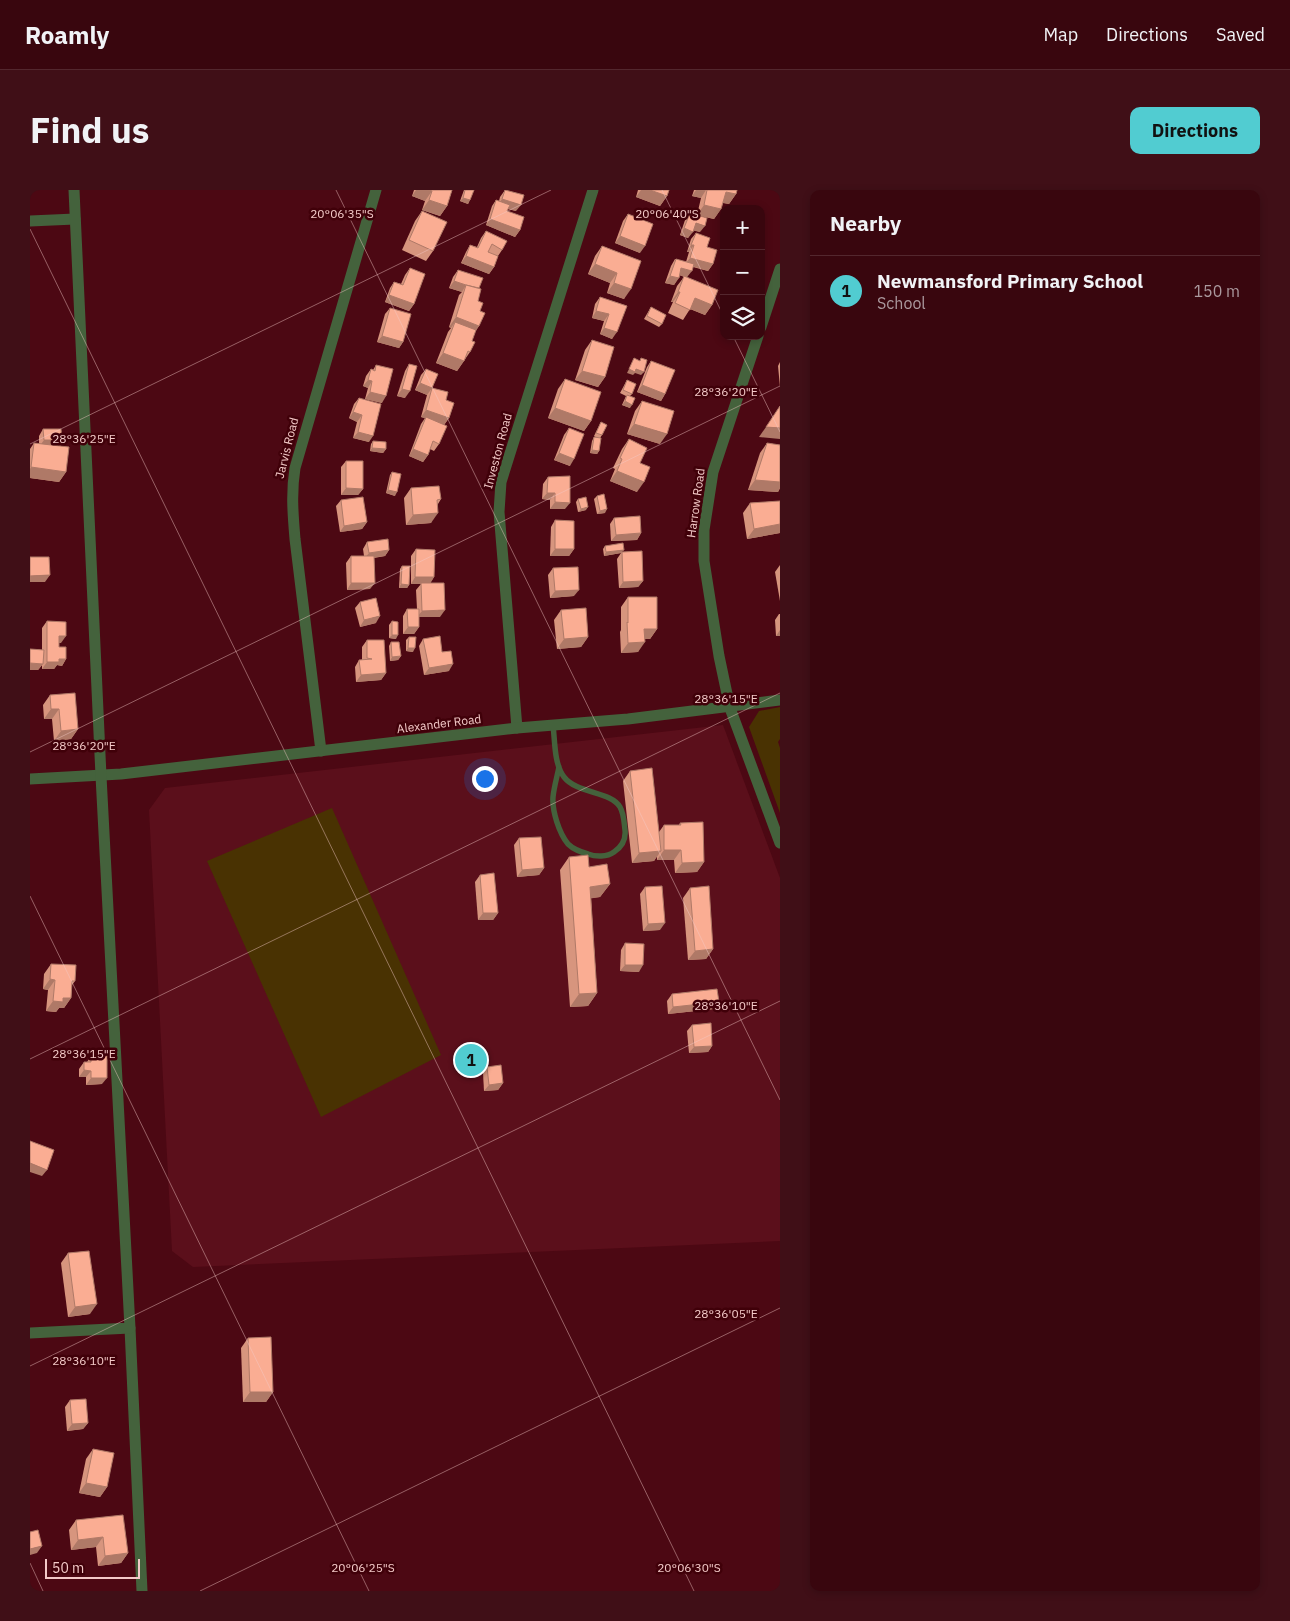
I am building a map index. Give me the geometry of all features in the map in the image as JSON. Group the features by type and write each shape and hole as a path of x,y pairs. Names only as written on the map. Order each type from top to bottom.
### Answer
{"street":[{"path":"74,190 142,1591"},
{"name":"Jarvis Road","path":"321,751 294,531 292,488 294,468 376,190"},
{"name":"Investon Road","path":"517,728 499,512 501,482 593,190"},
{"path":"30,221 75,219"},
{"path":"765,314 780,269"},
{"name":"Harrow Road","path":"757,340 713,472 704,530 704,561 719,656 730,708 780,843"},
{"name":"Alexander Road","path":"30,779 101,776 517,728 730,708 780,700"},
{"path":"30,1333 130,1328"}],"lane":[{"path":"553,726 559,767 553,799 560,829 568,843 578,851 597,857 613,852 626,838 620,805 611,799 578,788 565,778 559,767"}],"shaded area":[{"path":"780,707 780,739 778,742 780,748 780,813 749,727 759,711"},
{"path":"723,725 780,878 780,1241 193,1267 172,1251 149,810 165,788"},
{"path":"332,808 441,1055 321,1117 207,861"}],"building":[{"path":"429,190 452,190 447,206 429,200 432,191"},
{"path":"465,190 474,190 470,200 463,198"},
{"path":"505,190 524,195 521,205 502,199"},
{"path":"650,190 669,190 667,196"},
{"path":"707,190 737,190 736,194 726,192 720,209 704,205"},
{"path":"496,200 510,205 507,211 524,217 520,230 490,219"},
{"path":"422,211 447,222 433,251 409,240"},
{"path":"690,213 707,218 705,226 696,223 693,232 684,228"},
{"path":"628,214 653,224 645,246 620,236"},
{"path":"486,231 507,241 502,250 492,244 488,252 498,256 494,267 466,256 470,245 478,248"},
{"path":"696,233 710,238 707,247 717,250 713,264 690,258 694,245 691,245"},
{"path":"602,246 641,261 631,289 614,283 617,273 595,264"},
{"path":"676,259 694,264 692,271 681,268 679,278 670,276"},
{"path":"410,268 425,274 414,304 389,295 394,282 403,285"},
{"path":"458,270 483,278 479,288 454,281"},
{"path":"684,276 718,290 712,305 695,298 690,310 675,303"},
{"path":"466,285 481,289 478,301 483,303 480,311 485,313 479,326 456,317"},
{"path":"600,297 627,306 617,332 604,328 609,314 596,311"},
{"path":"651,307 666,315 662,324 647,316"},
{"path":"390,308 411,314 403,342 382,336"},
{"path":"455,322 476,330 472,341 475,342 470,352 468,351 464,361 443,353"},
{"path":"592,340 614,347 605,377 582,371"},
{"path":"634,358 640,361 641,358 647,360 644,372 636,369 635,372 629,369"},
{"path":"651,361 675,370 665,394 642,385"},
{"path":"409,364 417,366 410,391 402,389"},
{"path":"376,365 393,369 386,396 370,392 372,381 368,380 371,369 375,371"},
{"path":"426,369 438,374 432,388 420,383"},
{"path":"565,379 601,392 591,421 555,408"},
{"path":"627,380 636,384 632,394 623,390"},
{"path":"432,388 448,392 446,400 454,403 449,418 426,410"},
{"path":"627,395 635,398 632,405 625,401"},
{"path":"359,398 381,404 373,436 358,432 362,415 353,412"},
{"path":"642,401 674,411 667,434 634,424"},
{"path":"780,406 780,428 766,427"},
{"path":"426,417 447,426 439,444 433,441 428,455 413,449"},
{"path":"601,422 607,425 602,435 596,433"},
{"path":"569,428 584,434 574,459 559,453"},
{"path":"43,429 61,429 62,440 44,440"},
{"path":"594,437 601,438 599,451 592,450"},
{"path":"629,439 647,448 640,463 650,467 644,482 617,471 622,459 620,458"},
{"path":"373,441 386,442 386,449 372,448"},
{"path":"34,443 69,447 66,472 31,467"},
{"path":"767,443 780,445 780,482 755,480"},
{"path":"346,461 363,461 363,489 346,488"},
{"path":"392,472 401,474 397,492 388,490"},
{"path":"570,476 570,503 555,502 555,493 547,493 548,477"},
{"path":"439,486 441,499 437,500 438,513 413,515 411,488"},
{"path":"604,494 607,509 600,511 597,496"},
{"path":"363,497 367,522 344,526 341,500"},
{"path":"586,497 588,507 581,509 578,499"},
{"path":"780,501 780,524 754,529 750,503"},
{"path":"640,516 641,533 616,535 614,518"},
{"path":"555,520 574,521 574,549 555,549"},
{"path":"388,539 389,550 369,553 367,542"},
{"path":"623,543 624,550 606,552 605,546"},
{"path":"416,549 435,550 434,577 415,577"},
{"path":"642,551 643,581 623,582 622,552"},
{"path":"351,556 374,556 375,583 351,583"},
{"path":"30,557 49,557 50,575 30,576"},
{"path":"402,566 410,566 409,585 401,584"},
{"path":"578,567 579,590 555,591 553,568"},
{"path":"421,583 444,583 445,610 422,611"},
{"path":"628,597 657,597 657,629 644,629 645,642 628,643"},
{"path":"376,598 380,616 364,620 360,602"},
{"path":"586,608 588,637 564,639 561,610"},
{"path":"407,609 419,609 419,627 408,627"},
{"path":"47,621 66,622 66,636 59,636 59,647 66,647 66,659 59,659 59,662 47,662"},
{"path":"392,621 398,622 398,635 392,635"},
{"path":"440,636 442,652 451,651 453,664 429,668 423,639"},
{"path":"409,637 416,637 415,648 408,648"},
{"path":"367,640 384,640 386,673 361,675 359,660 372,659 367,658"},
{"path":"391,642 399,642 401,656 392,657"},
{"path":"30,649 44,650 43,664 30,663"},
{"path":"75,693 78,729 61,731 59,709 51,709 50,695"},
{"path":"652,768 661,851 639,853 630,771"},
{"path":"703,822 704,862 682,863 681,850 664,850 664,825"},
{"path":"541,837 544,868 522,870 519,838"},
{"path":"588,855 589,867 607,864 610,884 590,887 597,993 579,994 569,857"},
{"path":"494,873 498,913 483,913 480,875"},
{"path":"662,886 665,923 648,924 645,887"},
{"path":"709,886 713,949 695,951 690,888"},
{"path":"625,943 644,944 643,965 625,965"},
{"path":"51,964 76,965 75,981 72,981 71,998 63,998 63,1002 53,1001 55,980 50,979"},
{"path":"717,989 719,1002 673,1007 672,994"},
{"path":"711,1023 712,1046 694,1047 692,1025"},
{"path":"91,1056 107,1056 107,1078 91,1078 91,1071 84,1070 84,1062 91,1062"},
{"path":"501,1065 503,1083 489,1085 487,1067"},
{"path":"30,1141 54,1150 47,1170 30,1163"},
{"path":"89,1251 97,1304 75,1307 68,1253"},
{"path":"271,1337 273,1392 250,1392 248,1338"},
{"path":"86,1399 88,1423 72,1424 70,1400"},
{"path":"93,1449 114,1453 107,1487 86,1483"},
{"path":"123,1515 128,1553 105,1556 103,1537 78,1540 76,1520"},
{"path":"38,1530 42,1546 30,1549 30,1532"}],"place":[{"name":"Newmansford Primary School","path":"471,1060"}]}
